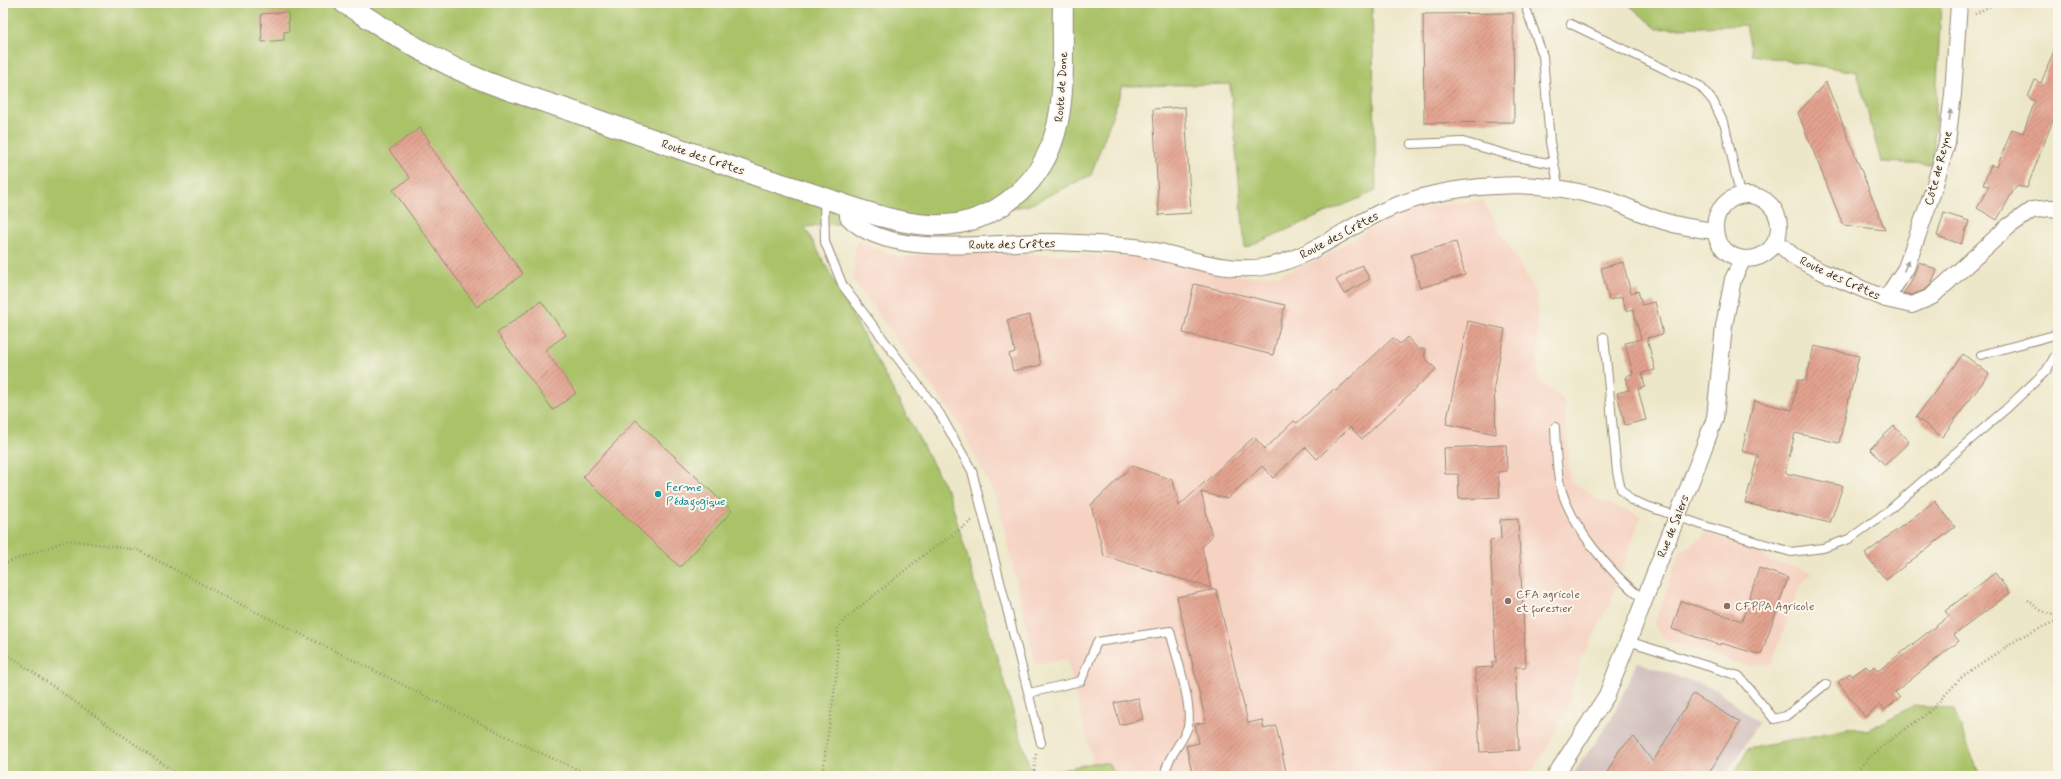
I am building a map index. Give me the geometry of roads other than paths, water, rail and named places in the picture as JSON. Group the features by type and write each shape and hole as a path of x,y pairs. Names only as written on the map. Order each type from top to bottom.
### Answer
{"street":[{"name":"Route des Crêtes","path":"344,3 432,56 490,83 848,207 848,217 855,225 883,239 906,244 959,245 1041,242 1103,244 1138,248 1233,267 1260,268 1284,262 1306,254 1381,213 1409,201 1443,192 1497,185 1588,194 1609,200 1668,223 1714,231"},
{"name":"Route de Done","path":"848,207 910,223 932,225 954,224 986,215 1017,195 1033,178 1042,165 1057,130 1060,113 1064,61 1063,3"},
{"name":"Côte de Reyne","path":"1886,299 1906,268 1932,194 1947,143 1953,94 1959,3"},
{"path":"1740,195 1759,197 1768,203 1774,210 1778,220 1779,230 1776,241 1763,255 1754,259 1743,259 1732,256 1723,249 1718,242 1714,231 1715,220 1719,210 1732,199 1740,195"},
{"name":"Route des Crêtes","path":"1776,241 1793,256 1820,271 1886,299 1912,305 1931,297 2009,226 2032,210 2051,208 2058,209"},
{"name":"Rue de Salers","path":"1556,776 1607,695 1715,418 1724,326 1733,279 1743,259"}],"lane":[{"path":"1527,11 1543,56 1550,142 1559,190"},
{"path":"1571,24 1700,86 1713,101 1725,126 1740,195"},
{"path":"1411,144 1463,142 1516,157 1554,164"},
{"path":"824,198 825,242 843,286 940,414 972,471 1041,743"},
{"path":"1981,356 2058,334"},
{"path":"1604,337 1617,472 1621,489 1631,500 1676,516 1791,552 1823,548 1849,539 1888,511 2006,409 2046,371 2058,351"},
{"path":"1555,427 1560,484 1569,511 1619,578 1644,600"},
{"path":"1028,693 1081,681 1097,642 1170,631 1190,711 1188,729 1173,752 1165,776"},
{"path":"1628,641 1739,676 1774,719 1786,716 1826,684"}],"place":[{"name":"Ferme Pédagogique","path":"658,494"},
{"name":"CFA agricole et forestier","path":"1508,601"},
{"name":"CFPPA Agricole","path":"1727,606"}]}
